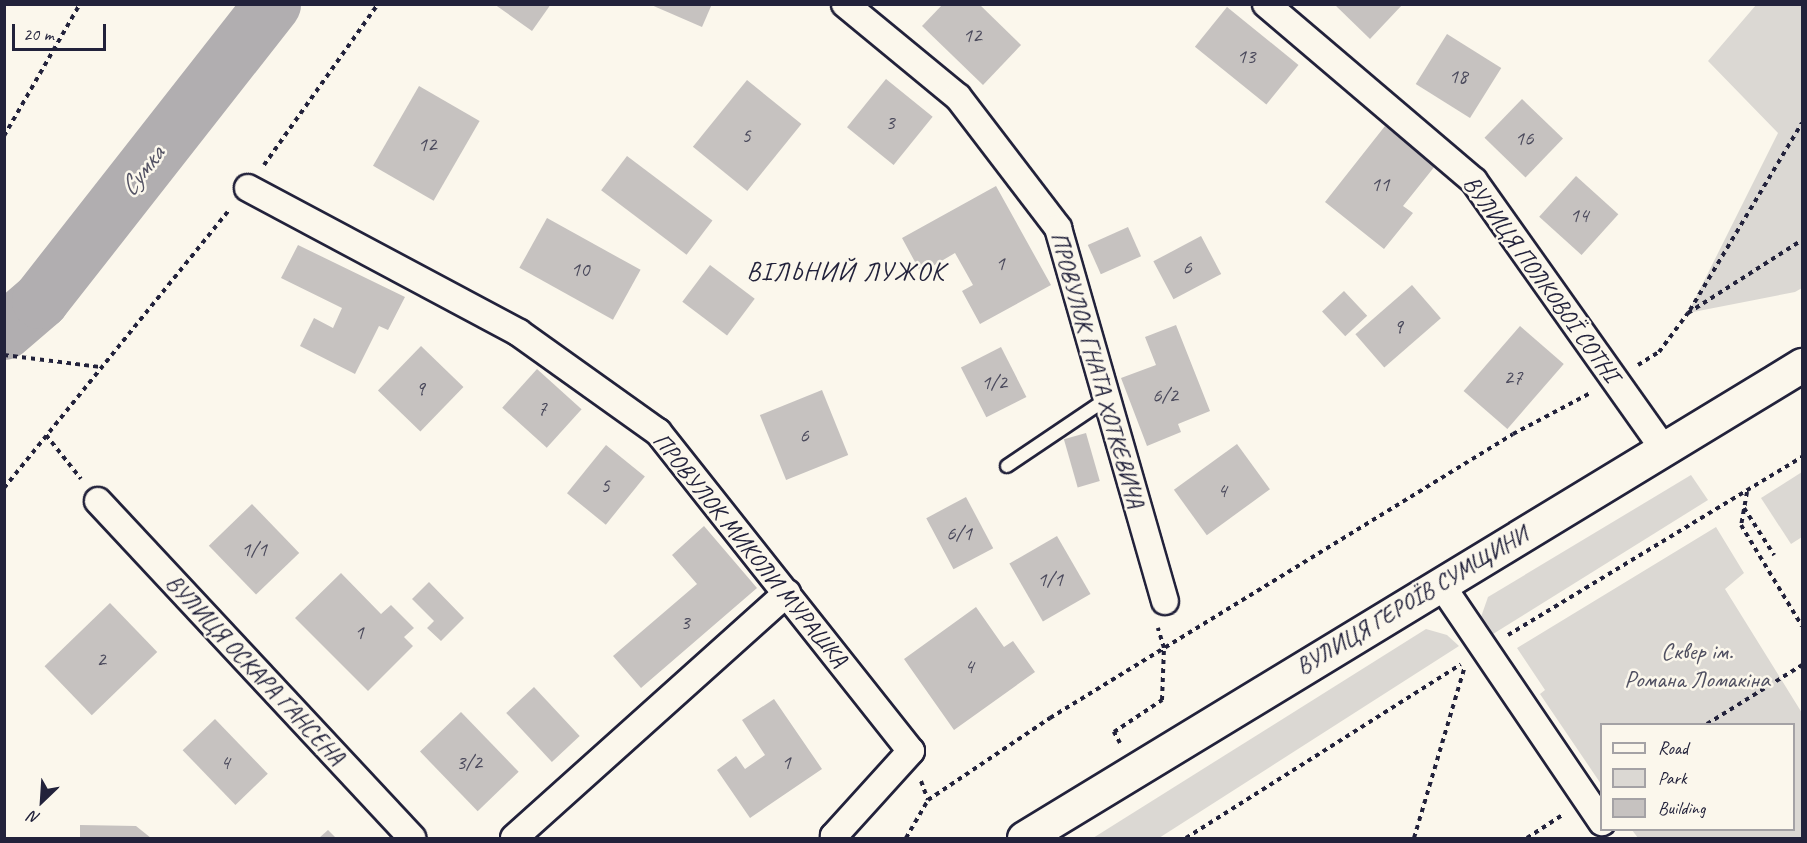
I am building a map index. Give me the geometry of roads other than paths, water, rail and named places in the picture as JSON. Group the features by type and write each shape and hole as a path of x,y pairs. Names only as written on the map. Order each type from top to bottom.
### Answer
{"main road":[{"name":"ВУЛИЦЯ ГЕРОЇВ СУМЩИНИ","path":"1024,838 1134,768 1803,365"}],"street":[{"name":"ПРОВУЛОК ГНАТА ХОТКЕВИЧА","path":"844,4 958,97 1058,228 1160,609"},
{"name":"ВУЛИЦЯ ПОЛКОВОЇ СОТНІ","path":"1266,4 1474,180 1664,449"},
{"name":"ПРОВУЛОК МИКОЛИ МУРАШКА","path":"248,188 519,333 658,432 911,752 834,836 836,838"},
{"name":"ВУЛИЦЯ ОСКАРА ГАНСЕНА","path":"98,501 412,838"},
{"path":"1440,584 1600,819"},
{"path":"514,838 787,593"}],"lane":[{"path":"1007,466 1105,400"}],"waterway":[{"name":"Сумка","path":"4,331 40,300 272,4"}],"district":[{"name":"ВІЛЬНИЙ ЛУЖОК","path":"846,272"}],"park label":[{"name":"Сквер ім. Романа Ломакіна","path":"1697,666"}]}
